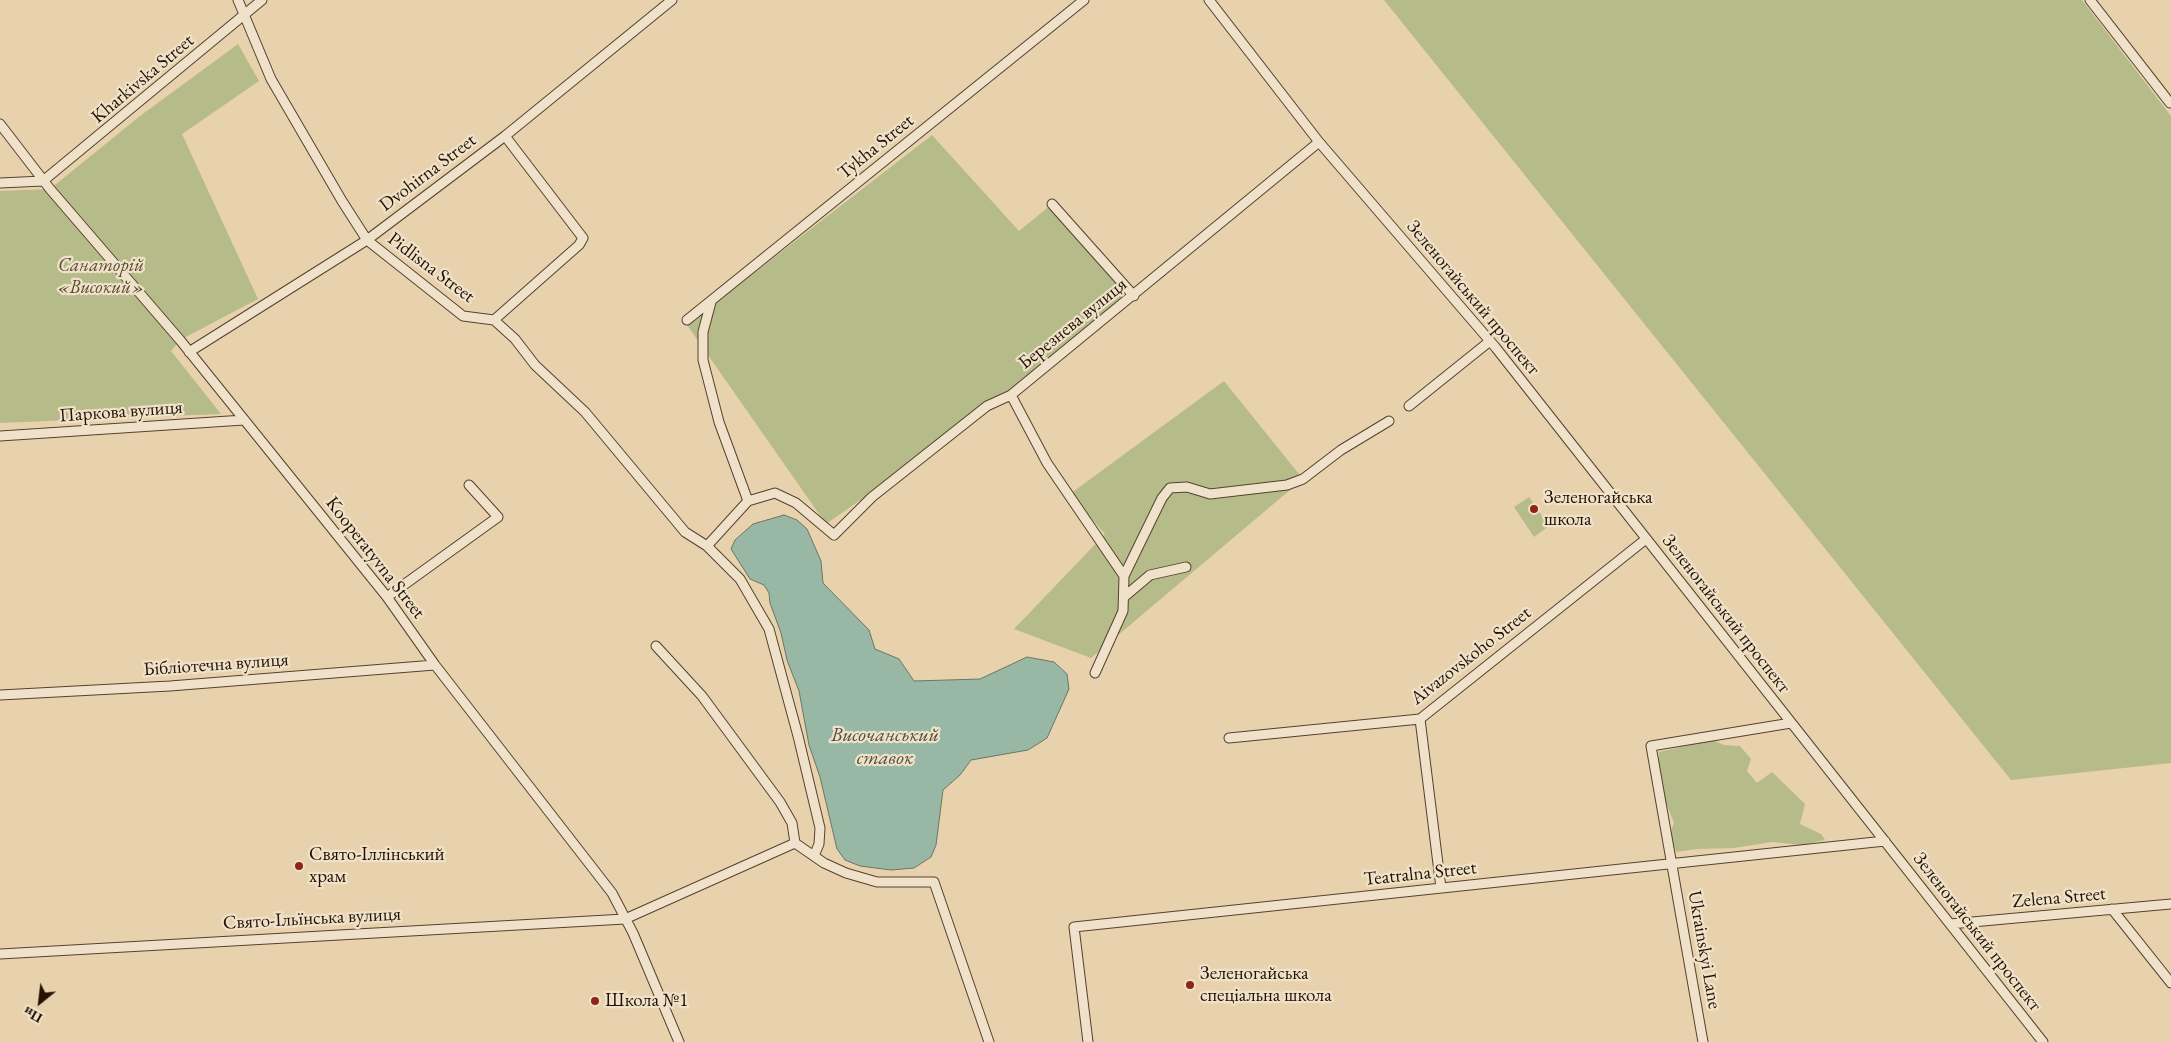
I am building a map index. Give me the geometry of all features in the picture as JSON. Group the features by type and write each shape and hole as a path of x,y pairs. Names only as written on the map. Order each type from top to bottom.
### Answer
{"street":[{"name":"Pidlisna Street","path":"238,0 243,16 271,79 367,240 463,316 494,320"},
{"name":"Kharkivska Street","path":"43,181 134,109 262,0"},
{"name":"Dvohirna Street","path":"190,352 367,240 505,136 672,0"},
{"name":"Tykha Street","path":"687,320 798,228 859,182 1084,0"},
{"name":"Зеленогайський проспект","path":"1209,0 1320,142 1490,341 2043,1042"},
{"path":"2090,0 2170,103"},
{"name":"Kooperatyvna Street","path":"0,124 43,181 190,352 387,597 435,665 612,893 633,933 679,1042"},
{"path":"505,136 583,238 579,245 494,320 514,339 535,366 585,412 685,532 707,546 740,579 769,629 816,804 820,828 819,844 814,856"},
{"name":"Березнева вулиця","path":"1124,576 1047,463 1011,395 1320,142"},
{"path":"0,183 43,181"},
{"path":"1052,204 1134,296"},
{"path":"711,302 703,332 703,360 719,422 748,500"},
{"path":"1409,406 1490,341"},
{"path":"707,546 748,500 775,492 796,503 834,535 872,497 964,424 987,406 1011,395"},
{"name":"Паркова вулиця","path":"0,436 244,420"},
{"path":"1095,673 1123,611 1124,576 1162,498 1170,488 1186,487 1210,494 1287,486 1303,479 1341,450 1389,421"},
{"path":"387,597 498,517 469,485"},
{"name":"Aivazovskoho Street","path":"1230,738 1420,719 1646,539"},
{"path":"1124,597 1150,575 1186,567"},
{"path":"656,646 702,696 780,802 792,823 795,843 814,856 846,873 877,882 934,882 989,1042"},
{"name":"Бібліотечна вулиця","path":"0,695 170,686 435,665"},
{"path":"1420,719 1441,888"},
{"name":"Ukrainskyi Lane","path":"1703,1042 1651,746 1791,723"},
{"name":"Teatralna Street","path":"1088,1042 1074,927 1885,841"},
{"path":"625,918 795,843"},
{"name":"Zelena Street","path":"1950,924 2171,904"},
{"path":"2112,909 2171,983"},
{"name":"Свято-Ільїнська вулиця","path":"0,954 625,918"}],"green space":[{"path":"1384,0 2082,0 2171,116 2171,763 2011,780"},
{"name":"Санаторій «Високий»","path":"238,44 259,81 182,134 258,299 180,340 171,351 221,414 0,423 0,191 50,189 140,116"},
{"path":"932,135 1019,231 1052,204 1134,296 1011,395 826,524 687,325"},
{"path":"1224,381 1303,479 1091,658 1014,629 1105,534 1070,494"},
{"path":"1529,497 1549,526 1534,537 1514,507"},
{"path":"1712,740 1724,745 1740,746 1751,759 1747,771 1757,783 1772,772 1805,804 1800,824 1821,834 1825,840 1802,845 1772,842 1734,848 1697,849 1676,852 1670,834 1674,823 1665,800 1658,764 1659,752"}],"water":[{"name":"Височанський ставок","path":"784,515 797,520 807,529 821,561 823,583 869,630 875,649 899,659 914,681 980,679 1027,657 1054,662 1067,674 1069,689 1047,738 1028,750 971,760 960,775 943,790 936,845 931,857 914,868 891,870 860,866 845,860 837,849 820,777 809,745 799,691 787,660 781,633 770,603 769,593 764,585 750,579 731,549 735,540 753,524"}],"place":[{"name":"Зеленогайська школа","path":"1534,509"},
{"name":"Свято-Іллінський храм","path":"299,866"},
{"name":"Зеленогайська спеціальна школа","path":"1190,985"},
{"name":"Школа №1","path":"595,1001"}]}
